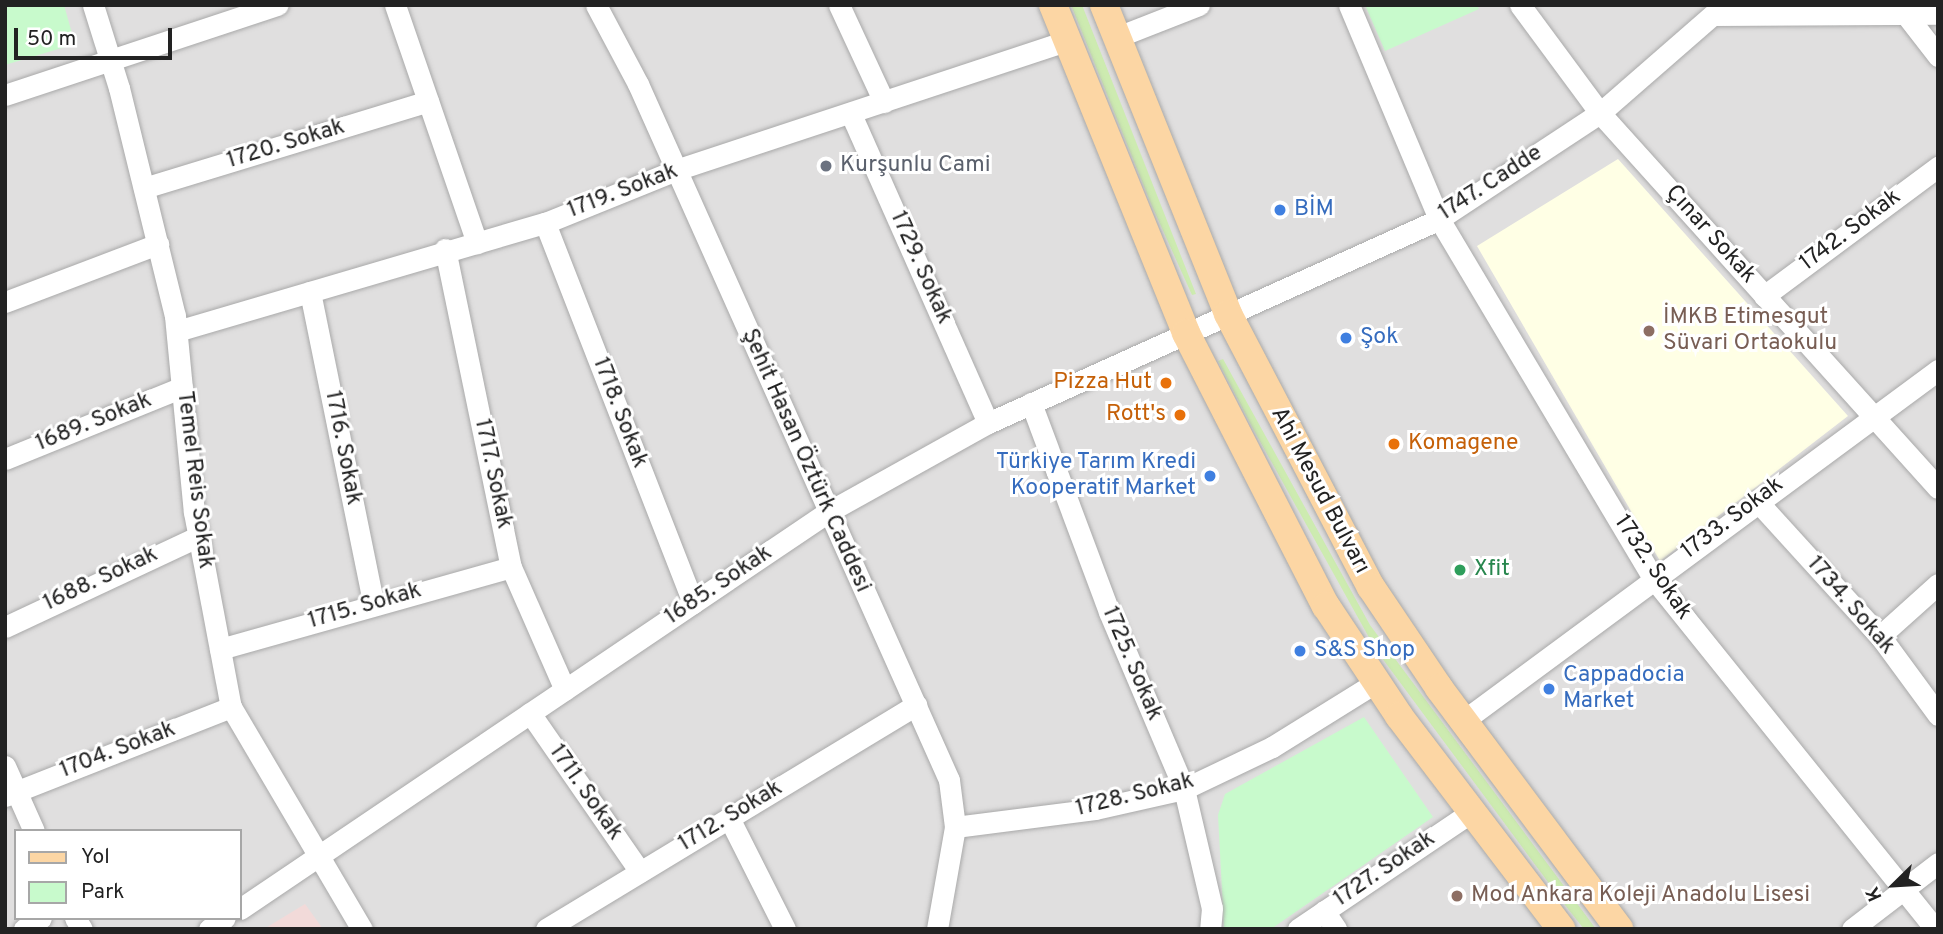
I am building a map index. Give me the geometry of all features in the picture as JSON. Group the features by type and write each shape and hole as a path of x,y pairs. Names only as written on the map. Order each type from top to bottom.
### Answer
{"main road":[{"name":"Ahi Mesud Bulvarı","path":"1053,5 1186,333 1326,606 1375,683 1561,929"},
{"name":"Ahi Mesud Bulvarı","path":"1104,5 1228,314 1371,587 1463,721 1619,929"}],"street":[{"name":"Temel Reis Sokak","path":"93,5 144,188 177,331 199,536 230,707 362,929"},
{"path":"5,95 277,5"},
{"path":"395,5 477,243"},
{"name":"Şehit Hasan Öztürk Caddesi","path":"596,5 676,170 949,780 955,827 937,929"},
{"path":"839,5 884,102"},
{"path":"1115,38 1199,5"},
{"name":"1732. Sokak","path":"1349,5 1439,219 1653,578 1935,929"},
{"name":"Çınar Sokak","path":"1520,5 1600,113 1938,488"},
{"path":"1719,10 1906,16 1938,14"},
{"name":"1747. Cadde","path":"1228,314 1439,219 1600,113 1719,10"},
{"path":"1906,16 1938,56"},
{"name":"1719. Sokak","path":"177,331 545,223 676,170 852,114 1066,41"},
{"name":"1720. Sokak","path":"144,188 428,101"},
{"name":"1729. Sokak","path":"852,114 988,423"},
{"name":"1742. Sokak","path":"1764,296 1938,167"},
{"name":"1718. Sokak","path":"545,223 693,603"},
{"path":"5,302 158,244"},
{"name":"1717. Sokak","path":"446,250 511,567 565,690"},
{"name":"1716. Sokak","path":"310,292 373,603"},
{"name":"1685. Sokak","path":"242,908 828,512 988,423 1228,314"},
{"name":"1733. Sokak","path":"1463,721 1873,415 1938,370"},
{"name":"1689. Sokak","path":"5,458 182,387"},
{"name":"1725. Sokak","path":"1031,403 1109,612 1184,789 1212,908 1210,929"},
{"name":"1734. Sokak","path":"1757,501 1880,636 1938,715"},
{"name":"1688. Sokak","path":"5,627 199,536"},
{"name":"1715. Sokak","path":"220,649 373,603 511,567"},
{"path":"1880,636 1938,584"},
{"name":"1728. Sokak","path":"955,827 1095,809 1184,789 1272,747 1375,683"},
{"name":"1712. Sokak","path":"546,929 573,922 640,872 916,705"},
{"name":"1704. Sokak","path":"11,793 230,707"},
{"name":"1711. Sokak","path":"530,713 640,872"},
{"path":"5,766 11,793 33,829"},
{"name":"1727. Sokak","path":"1298,929 1472,811"},
{"path":"729,818 785,929"},
{"path":"1852,929 1938,863"},
{"path":"1324,911 1336,929"}],"shaded area":[{"path":"5,5 1938,5 1938,929 5,929"},
{"name":"İMKB Etimesgut Süvari Ortaokulu","path":"1618,159 1848,416 1660,561 1477,246"},
{"path":"305,904 323,929 264,929"}],"green space":[{"path":"5,5 64,5 75,44 5,65"},
{"path":"1071,5 1082,5 1196,294 1192,295 1151,204"},
{"path":"1365,5 1477,5 1479,9 1385,51"},
{"path":"1223,359 1370,625 1596,929 1584,929 1568,909 1376,650 1252,427 1218,361"},
{"path":"1364,717 1433,817 1271,929 1224,929 1218,815 1225,794"}],"place":[{"name":"Kurşunlu Cami","path":"826,166"},
{"name":"BİM","path":"1280,210"},
{"name":"İMKB Etimesgut Süvari Ortaokulu","path":"1649,331"},
{"name":"Şok","path":"1346,338"},
{"name":"Pizza Hut","path":"1166,383"},
{"name":"Rott's","path":"1180,415"},
{"name":"Komagene","path":"1394,444"},
{"name":"Türkiye Tarım Kredi Kooperatif Market","path":"1210,476"},
{"name":"Xfit","path":"1460,570"},
{"name":"S&S Shop","path":"1300,651"},
{"name":"Cappadocia Market","path":"1549,689"},
{"name":"Mod Ankara Koleji Anadolu Lisesi","path":"1457,896"}]}
